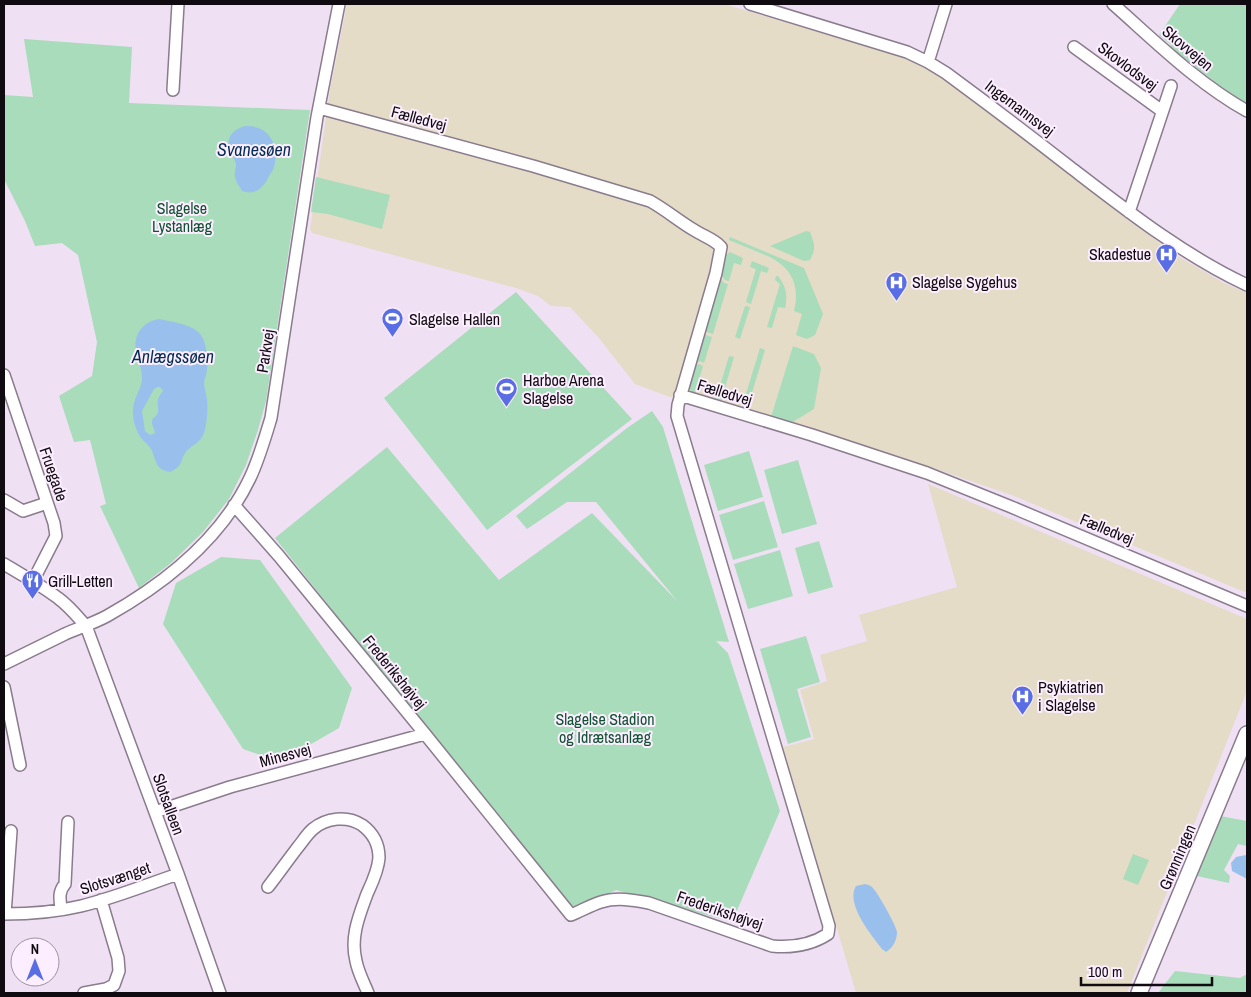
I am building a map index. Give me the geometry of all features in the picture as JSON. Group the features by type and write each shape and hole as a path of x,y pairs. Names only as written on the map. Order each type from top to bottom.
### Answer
{"main road":[{"name":"Grønningen","path":"1139,993 1247,734"}],"street":[{"path":"173,90 178,4"},
{"name":"Parkvej","path":"4,664 106,616 145,593 175,571 209,539 234,505 249,479 264,442 271,418 319,108 339,4"},
{"name":"Ingemannsvej","path":"750,4 907,52 946,72 1129,212 1209,266 1247,285"},
{"path":"928,62 946,4"},
{"name":"Skovvejen","path":"1113,4 1190,72 1247,111"},
{"name":"Skovlodsvej","path":"1074,47 1162,111"},
{"name":"Skovlodsvej","path":"1129,212 1171,86"},
{"name":"Fælledvej","path":"319,108 533,166 650,202 663,208 704,236 715,241 721,247 716,273 680,395 931,474 1247,606"},
{"name":"Fruegade","path":"4,375 54,523 56,536 32,581"},
{"name":"Frederikshøjvej","path":"234,505 279,556 425,734 571,916 600,902 632,899 649,902 772,946 803,945 820,940 828,934 829,926 676,416 680,395"},
{"path":"4,500 23,511 47,503"},
{"path":"4,564 58,598 86,626"},
{"name":"Slotsalleen","path":"86,626 220,993"},
{"path":"4,687 20,765"},
{"name":"Minesvej","path":"155,812 230,787 425,734"},
{"path":"268,887 311,830 325,821 340,818 352,820 362,825 371,834 377,843 378,867 357,922 354,936 356,962 368,993"},
{"name":"Slotsvænget","path":"61,909 60,894 65,884 68,822"},
{"name":"Slotsvænget","path":"11,831 4,914 37,913 80,906 178,874"},
{"path":"84,993 106,989 114,985 119,971 118,958 100,900"}],"shaded area":[{"name":"Slagelse Sygehus","path":"347,4 724,4 901,56 930,69 959,89 1129,221 1181,258 1224,283 1247,293 1247,593 1014,496 896,455 889,455 799,424 794,426 696,396 670,397 635,384 598,337 570,307 551,306 538,296 516,288 312,233 310,229 330,90"},
{"name":"Psykiatrien i Slagelse","path":"928,484 1247,619 1247,691 1127,993 856,993 783,747 814,739 800,690 827,681 820,655 867,641 859,615 957,587"}],"green space":[{"path":"1180,4 1247,4 1247,104 1225,90 1170,47 1171,45 1159,35"},
{"name":"Slagelse Lystanlæg","path":"24,39 132,47 129,103 310,110 266,401 246,465 229,499 203,532 171,563 139,588 100,506 106,504 90,440 74,442 59,396 92,376 97,342 78,255 62,243 35,246 4,179 4,95 33,97"},
{"path":"316,177 390,195 382,229 328,214 311,212"},
{"path":"806,231 810,232 814,243 810,260 804,261 770,246"},
{"path":"730,237 804,268 823,314 815,335 807,339 796,335 802,314 794,311 796,302 795,287 793,279 784,267 770,257 729,240"},
{"path":"730,252 743,258 741,265 734,263 729,281 725,280 720,273 726,255"},
{"path":"752,261 769,268 767,273 761,271 751,304 746,302 756,269 750,267"},
{"path":"719,276 724,283 728,284 713,334 703,331"},
{"path":"776,276 778,276 783,284 786,291 786,299 785,308 778,307 772,328 767,327 780,284 775,280"},
{"name":"Harboe Arena Slagelse","path":"516,292 632,419 487,530 384,398"},
{"path":"745,306 750,307 740,339 735,337"},
{"path":"702,334 712,337 704,363 700,361 693,365"},
{"path":"793,346 814,354 821,368 814,409 791,423 771,417"},
{"path":"760,348 765,350 747,409 753,411 753,414 735,409 736,406 742,407"},
{"path":"729,356 734,357 721,401 727,403 726,406 709,400 710,397 716,399"},
{"path":"699,364 703,366 695,393 701,395 700,398 692,392 689,386 691,368"},
{"name":"Slagelse Stadion og Idrætsanlæg","path":"652,411 663,427 729,642 716,641 728,653 780,811 732,922 616,890 572,912 275,538 387,447 499,580 592,513 678,602 596,502 567,502 527,529 516,516 627,428"},
{"path":"749,451 763,497 718,511 704,465"},
{"path":"798,460 817,524 782,534 764,470"},
{"path":"764,501 778,547 733,560 719,515"},
{"path":"819,541 833,587 808,594 795,548"},
{"path":"780,550 793,596 748,609 734,564"},
{"path":"221,557 260,560 352,688 339,728 280,762 243,749 163,624 176,583"},
{"path":"806,636 820,682 797,689 811,737 788,744 760,649"},
{"path":"1220,816 1247,821 1247,846 1238,844 1224,870 1230,876 1229,883 1197,876"},
{"path":"1133,854 1149,860 1138,885 1123,879"},
{"path":"1175,971 1240,978 1247,974 1247,993 1158,993"}],"water":[{"name":"Svanesøen","path":"245,126 253,126 265,131 275,147 274,168 261,188 252,192 242,191 237,182 235,175 236,164 229,145 230,137 234,131"},
{"name":"Anlægssøen","path":"159,319 193,328 201,335 207,352 207,371 204,384 207,411 204,433 201,439 186,452 180,465 170,472 158,465 151,449 138,433 133,417 133,408 142,378 135,346 137,335 143,326","holes":["160,387 163,391 158,398 158,412 152,421 155,433 150,435 145,431 142,411 154,389"]},
{"path":"1247,855 1247,879 1232,871 1231,863 1236,857"},
{"path":"865,884 875,890 896,928 897,932 893,946 886,952 866,928 854,902 856,886"}],"place":[{"name":"Skadestue","path":"1167,273"},
{"name":"Slagelse Sygehus","path":"896,301"},
{"name":"Slagelse Hallen","path":"393,338"},
{"name":"Harboe Arena Slagelse","path":"507,408"},
{"name":"Grill-Letten","path":"32,600"},
{"name":"Psykiatrien i Slagelse","path":"1022,715"}]}
